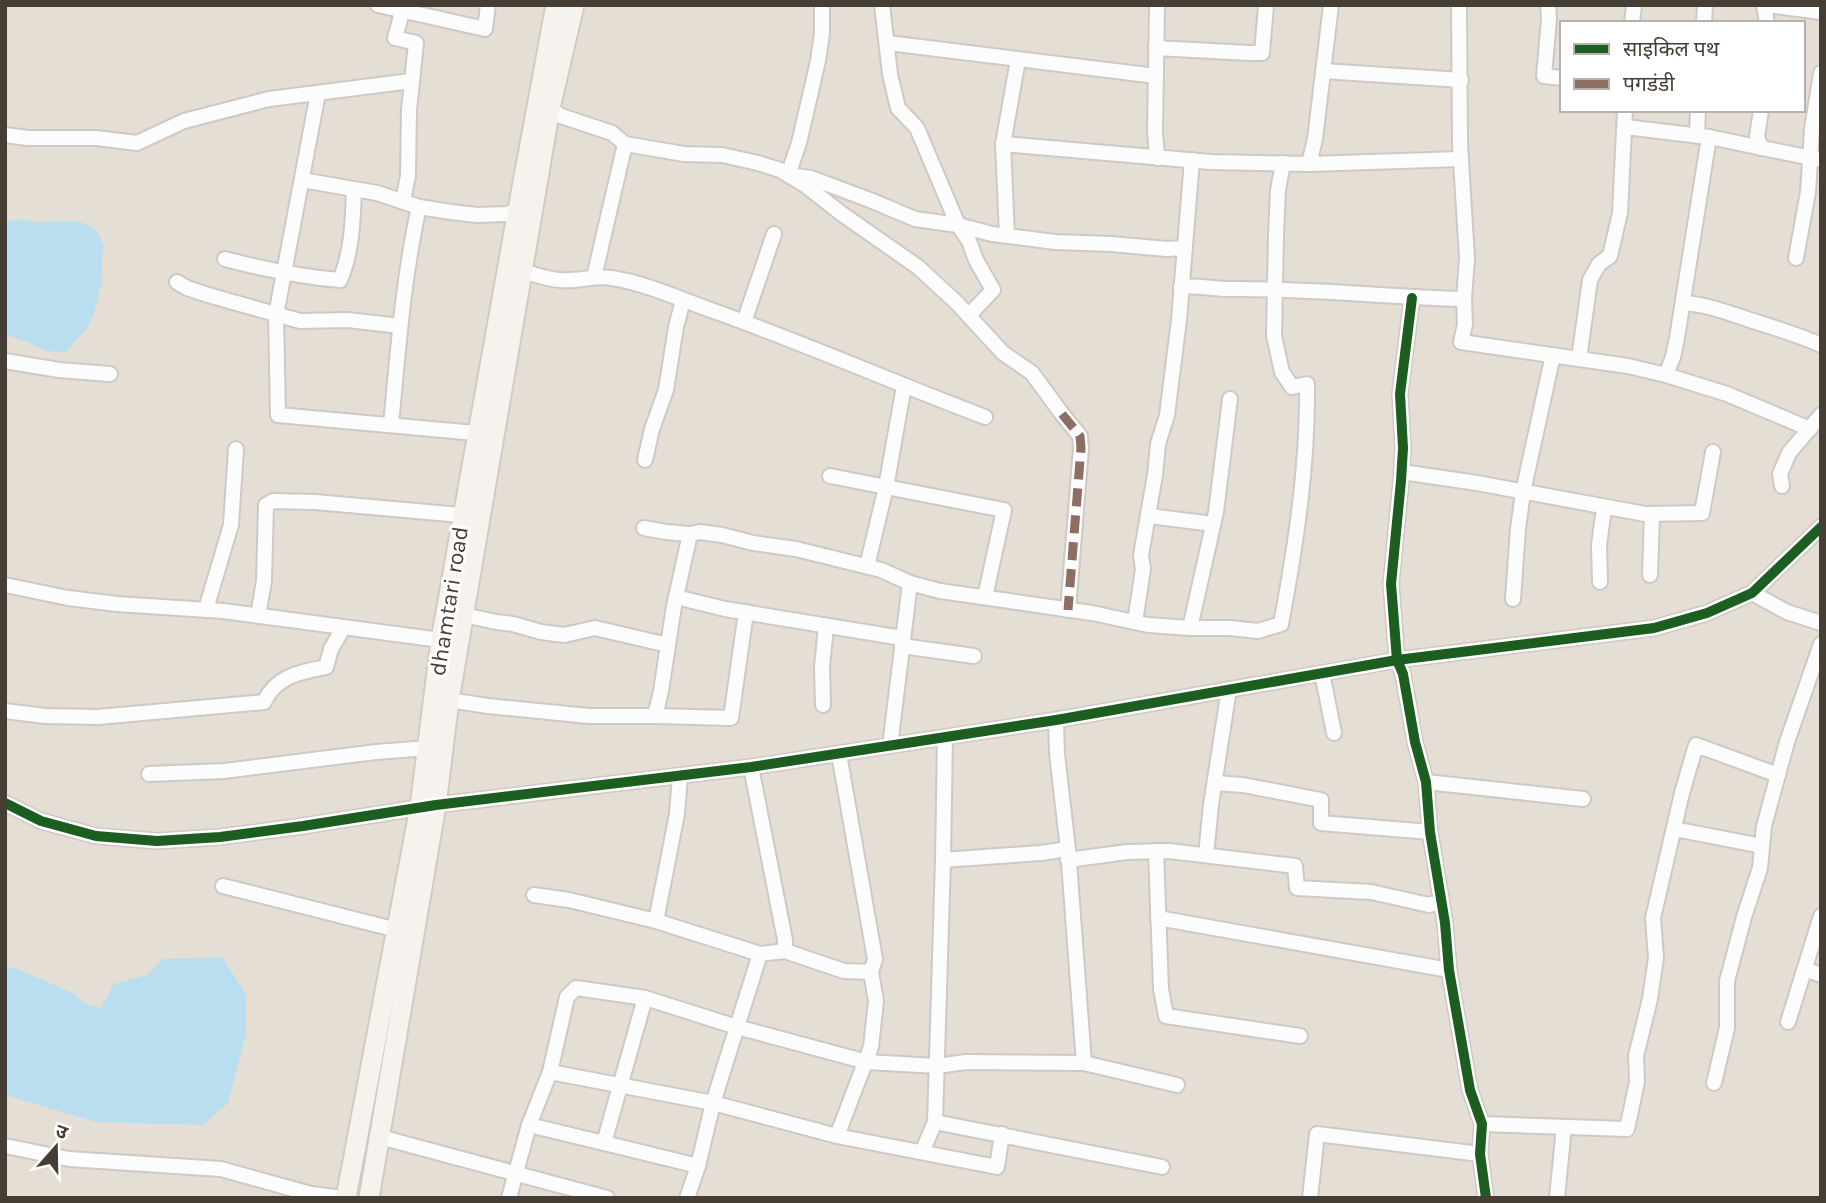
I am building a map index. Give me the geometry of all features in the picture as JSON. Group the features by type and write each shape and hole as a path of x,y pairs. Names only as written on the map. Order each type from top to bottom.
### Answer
{"main road":[{"path":"369,1198 428,806 449,700 450,641 464,615 472,516 526,208 556,5"},
{"path":"526,208 574,5"},
{"name":"dhamtari road","path":"345,1198 397,930 428,806 427,748 450,641 472,516"}],"street":[{"path":"378,5 403,7 432,18 485,29 488,5"},
{"path":"788,175 799,144 818,61 822,5"},
{"path":"883,5 890,74 898,108 917,128 958,225 993,290 969,316"},
{"path":"1157,5 1157,158"},
{"path":"1156,48 1262,53 1266,5"},
{"path":"1308,163 1315,139 1331,5"},
{"path":"1459,5 1461,159 1467,258 1465,324 1461,342 1629,366 1667,375 1727,394 1810,429"},
{"path":"1548,5 1544,76 1560,78"},
{"path":"1765,5 1821,12"},
{"path":"403,7 395,38 416,43 411,81 408,176 403,201"},
{"path":"888,43 1156,76"},
{"path":"1007,236 1003,144 1018,60"},
{"path":"1323,71 1461,80"},
{"path":"1796,258 1815,159 1812,129 1821,73"},
{"path":"5,135 28,138 96,138 138,143 184,121 270,99 411,81"},
{"path":"318,93 276,315 278,415 487,434"},
{"path":"550,108 561,116 612,133 625,144 684,154 722,155 758,163 788,175 918,267 1003,353 1032,373 1080,436 1068,610"},
{"path":"1579,359 1590,280 1599,264 1610,256 1620,213 1625,112"},
{"path":"1667,375 1673,358 1683,303 1703,137 1698,112"},
{"path":"1761,112 1757,137 1761,148"},
{"path":"1625,127 1703,137 1815,159"},
{"path":"594,277 625,144"},
{"path":"1003,144 1157,158 1283,163 1461,159"},
{"path":"1135,622 1143,569 1141,555 1158,444 1167,415 1179,320 1192,160"},
{"path":"644,528 722,535 796,549 881,570 909,583 940,591 1135,622 1258,631 1280,624 1295,547 1307,428 1307,384 1292,387 1282,372 1274,336 1278,190 1283,163"},
{"path":"788,175 810,178 915,219 958,225 992,234 1055,242 1185,248"},
{"path":"302,180 377,193 419,207 477,215 506,214 526,208"},
{"path":"225,259 315,278 340,280 347,264 354,190"},
{"path":"391,425 400,326 419,207"},
{"path":"744,322 774,234"},
{"path":"515,269 557,280 612,278 655,290 744,322 985,417"},
{"path":"177,282 187,288 300,321 348,320 400,326"},
{"path":"1181,287 1275,288 1464,299"},
{"path":"1412,298 1401,394 1402,472 1391,584 1397,660 1403,674 1415,742 1426,782 1430,832 1449,970 1470,1090 1482,1125 1480,1154 1486,1198"},
{"path":"645,460 652,429 666,390 683,300"},
{"path":"1683,303 1736,315 1821,345"},
{"path":"1513,599 1523,492 1553,355"},
{"path":"5,361 59,370 110,374"},
{"path":"867,566 886,486 904,386"},
{"path":"1190,628 1216,512 1230,399"},
{"path":"1782,486 1780,474 1789,453 1821,415"},
{"path":"206,609 231,525 236,449"},
{"path":"1402,472 1604,508 1652,514 1702,513 1713,452"},
{"path":"830,476 1004,510 985,597"},
{"path":"258,616 265,568 266,505 273,501 315,502 472,516"},
{"path":"1600,582 1599,545 1604,508"},
{"path":"1650,575 1652,514"},
{"path":"1149,516 1213,524"},
{"path":"5,803 41,821 96,836 157,841 248,833 428,806 839,754 1056,720 1397,660 1654,628 1707,613 1752,593 1821,527"},
{"path":"655,716 690,534"},
{"path":"890,746 909,583"},
{"path":"5,585 68,598 206,609 450,641"},
{"path":"1752,593 1787,612 1821,623"},
{"path":"676,597 974,656"},
{"path":"449,700 499,708 589,716 731,719 746,612"},
{"path":"464,615 564,635 595,628 668,645"},
{"path":"823,705 822,667 826,626"},
{"path":"5,711 45,716 98,717 264,702 270,690 295,673 326,667 331,649 343,628"},
{"path":"1714,1083 1727,1028 1727,981 1760,868 1764,826 1787,742 1821,644"},
{"path":"1322,673 1334,733"},
{"path":"1206,855 1229,689"},
{"path":"1056,720 1084,1063"},
{"path":"922,1152 935,1122 945,737"},
{"path":"1482,1125 1627,1129 1637,1082 1636,1056 1650,999 1656,958 1653,918 1696,745 1778,775"},
{"path":"149,774 224,771 427,748"},
{"path":"837,1136 867,1062 876,1001 872,972 875,959 839,754"},
{"path":"751,767 785,951"},
{"path":"656,921 677,814 680,776"},
{"path":"1426,782 1583,799"},
{"path":"1214,783 1243,785 1321,800 1321,823 1430,832"},
{"path":"1674,829 1762,846"},
{"path":"943,860 1041,853 1156,851 1206,855 1295,866 1297,888 1371,892 1429,905 1441,901"},
{"path":"1156,851 1161,989 1166,1016 1300,1036"},
{"path":"223,886 397,930"},
{"path":"534,895 569,900 656,921 760,954 785,951 844,971 872,972"},
{"path":"1788,1022 1821,916"},
{"path":"1158,918 1449,970"},
{"path":"687,1198 698,1166 713,1103 760,954"},
{"path":"1805,969 1821,975"},
{"path":"509,1198 529,1125 550,1072 567,997 576,988 645,998 737,1027 867,1062 937,1066 966,1062 1084,1063 1177,1085"},
{"path":"604,1143 645,998"},
{"path":"550,1072 713,1103 837,1136 997,1167 1002,1134"},
{"path":"935,1122 1162,1167"},
{"path":"529,1125 698,1166"},
{"path":"1557,1198 1564,1127"},
{"path":"1310,1198 1317,1134 1480,1154"},
{"path":"380,1138 607,1198"},
{"path":"5,1146 69,1159 221,1169 311,1194 345,1198"}],"shaded area":[{"path":"5,5 1821,5 1821,1198 5,1198"}],"water":[{"path":"21,219 33,222 76,221 86,224 98,233 104,246 101,260 102,281 95,310 88,327 66,352 46,351 5,335 5,222"},
{"path":"222,957 246,994 246,1034 228,1103 203,1125 96,1122 5,1095 5,969 13,967 75,994 85,1004 101,1008 114,984 147,975 163,959"}],"marked path":[{"path":"1062,414 1080,436 1081,448 1068,610"}],"cycle path":[{"path":"1412,298 1400,394 1403,448 1391,584 1397,660 1403,674 1415,742 1426,782 1430,832 1445,923 1449,970 1470,1090 1482,1124 1480,1154 1486,1198"},
{"path":"5,803 41,821 96,836 157,841 220,837 436,805 751,767 1056,720 1397,660 1654,628 1707,613 1752,593 1821,527"}]}
